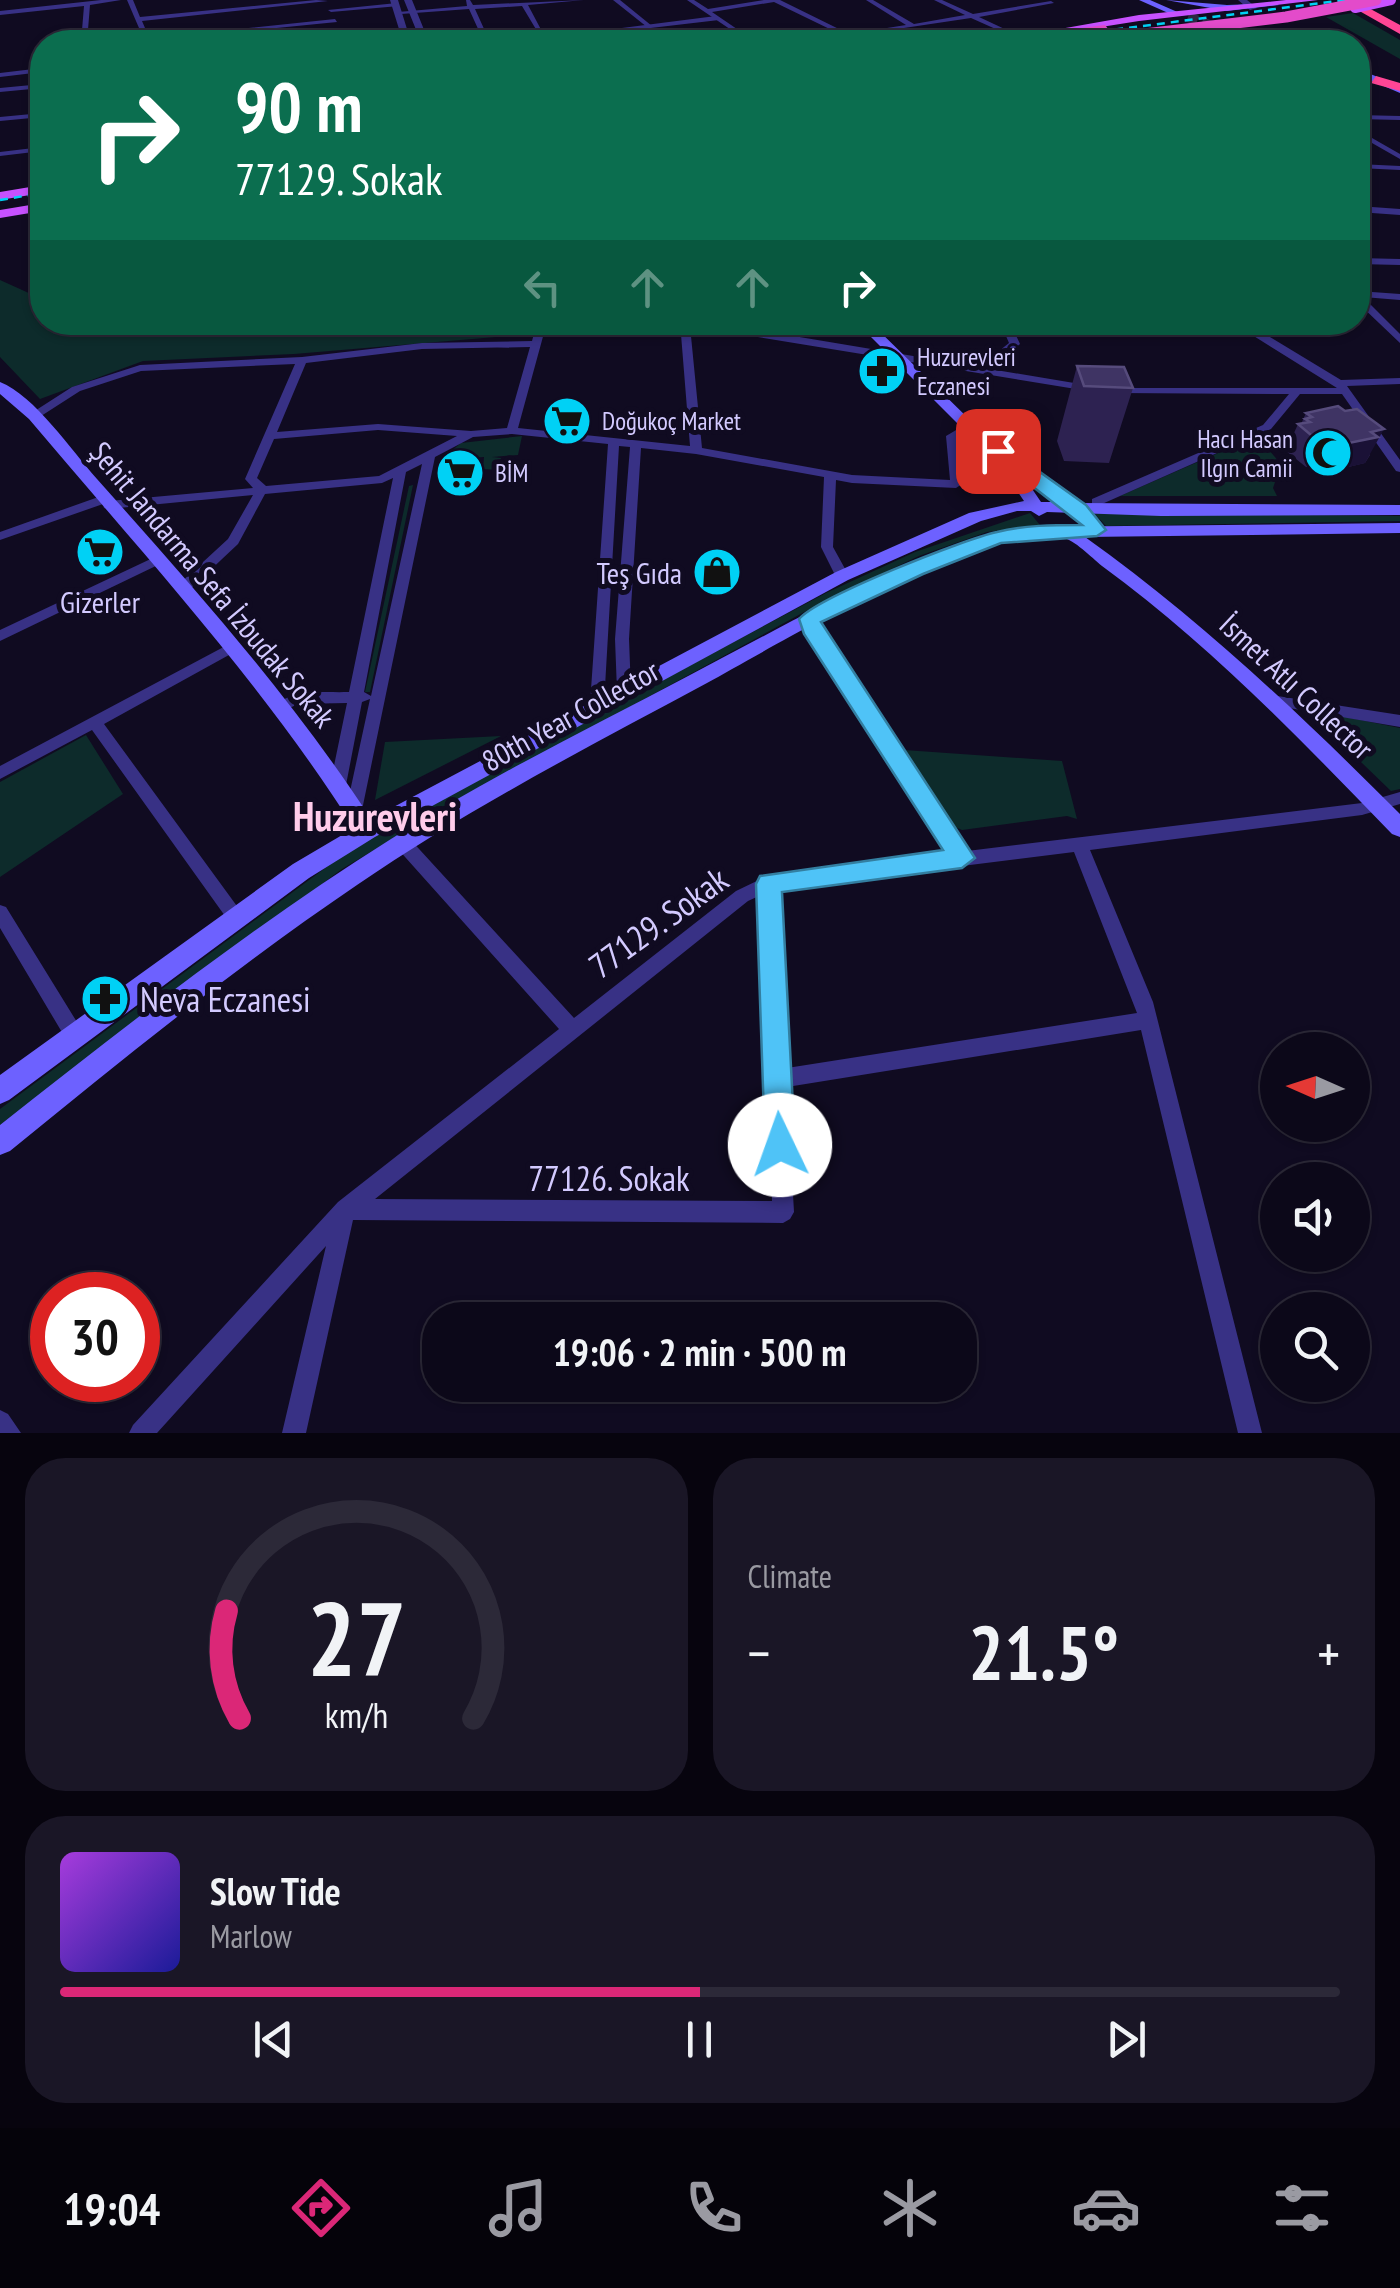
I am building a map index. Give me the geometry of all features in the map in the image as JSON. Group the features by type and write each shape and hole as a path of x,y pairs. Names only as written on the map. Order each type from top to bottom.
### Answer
{"highway":[{"path":"1083,30 1334,0"},
{"path":"1346,0 1371,4 1400,17"},
{"path":"1371,4 1400,33"},
{"path":"1175,30 1371,4"},
{"path":"1376,80 1400,91"}],"main road":[{"path":"1134,0 1148,10 1139,18"},
{"path":"1143,0 1186,17"},
{"path":"1167,0 1211,14"},
{"path":"1167,0 1275,6 1313,0"},
{"path":"1212,30 1391,0"},
{"path":"1067,30 1139,18 1211,14 1249,5"},
{"path":"1287,30 1307,17"},
{"path":"1244,26 1254,30"},
{"path":"1370,78 1376,80"},
{"path":"1370,80 1400,91"},
{"path":"0,196 30,192"},
{"path":"0,214 30,209"},
{"path":"874,335 968,426 1070,505 1400,510"},
{"name":"Şehit Jandarma Sefa İzbudak Sokak","path":"2,391 34,416 233,647 338,784 367,831"},
{"path":"998,451 1034,506"},
{"name":"80th Year Collector","path":"0,1091 73,1033 367,831 596,704 842,576 975,517 1034,506 1070,505"},
{"name":"İsmet Atlı Collector","path":"1070,505 1150,592"},
{"name":"İsmet Atlı Collector","path":"1034,506 1050,523 1150,592 1271,700 1400,828"},
{"path":"1097,530 1400,528"},
{"name":"80th Year Collector","path":"0,1142 314,902 403,843 810,619 916,569 997,538 1097,530"}],"street":[{"path":"0,14 118,0"},
{"path":"130,0 143,30"},
{"path":"408,0 421,30"},
{"path":"330,10 397,6 414,11 468,4 581,0"},
{"path":"616,0 649,26"},
{"path":"690,0 734,30"},
{"path":"706,11 776,0 838,30"},
{"path":"869,0 913,26"},
{"path":"937,0 1002,30"},
{"path":"140,19 324,1 340,30"},
{"path":"888,30 1047,1"},
{"path":"85,30 87,4"},
{"path":"468,4 481,30"},
{"path":"524,4 538,30"},
{"path":"621,30 718,19"},
{"path":"631,30 718,19"},
{"path":"250,30 335,21"},
{"path":"0,74 30,71"},
{"path":"0,90 30,87"},
{"path":"0,119 30,116"},
{"path":"1370,118 1400,118"},
{"path":"1370,139 1400,157"},
{"path":"0,154 30,150"},
{"path":"1370,167 1400,168"},
{"path":"1370,210 1400,212"},
{"path":"1370,261 1400,262"},
{"path":"1370,296 1400,296"},
{"path":"1370,309 1400,340"},
{"path":"512,431 538,335"},
{"path":"687,335 696,450"},
{"path":"766,335 1096,390 1296,391 1400,381"},
{"path":"982,370 1016,344 1012,335"},
{"path":"1259,335 1342,387 1400,468"},
{"path":"34,416 76,389 140,368 302,360 422,346 535,344"},
{"path":"262,488 251,479 302,360"},
{"path":"1096,508 1096,502 1267,428 1296,391"},
{"path":"270,436 378,427 471,434 512,431 696,450 830,476 956,484 952,436 968,426"},
{"path":"0,536 106,502 382,479 471,434"},
{"path":"596,704 614,440"},
{"path":"624,691 622,638 636,442"},
{"path":"354,810 429,457"},
{"path":"338,784 400,471"},
{"path":"830,476 828,547 842,576"},
{"path":"182,589 233,542 262,488"},
{"path":"0,636 157,560"},
{"path":"810,619 811,628 962,858"},
{"path":"0,773 233,647"},
{"path":"279,708 294,699 378,697"},
{"path":"1271,700 1400,722"},
{"path":"95,723 236,918"},
{"name":"77129. Sokak","path":"141,1433 346,1209 550,1051 570,1027 742,896 769,884 1378,805 1400,798"},
{"path":"403,843 570,1027"},
{"path":"1080,845 1149,1020 1250,1433"},
{"name":"77126. Sokak","path":"346,1209 783,1212 769,884"},
{"path":"0,912 73,1033"},
{"path":"777,1079 1149,1020"},
{"path":"294,1433 346,1209"},
{"path":"0,1422 9,1433"}],"green space":[{"path":"1353,13 1400,40 1400,59 1370,42 1370,30 1349,30 1326,17"},
{"path":"0,280 30,294 30,335 518,335 294,354 143,361 40,399 0,357"},
{"path":"522,436 518,455 492,457 501,458 498,470 483,469 484,457 440,460 461,443"},
{"path":"1257,436 1292,477 1276,479 1273,488 1277,496 1120,496"},
{"path":"413,485 370,692 365,692 409,486"},
{"path":"1030,513 1040,525 987,532 919,556 830,598 453,803 342,869 0,1125 0,1109 336,860 447,795 826,593 915,552"},
{"path":"1094,513 1400,516 1400,521 1106,526"},
{"path":"1306,709 1400,728 1400,789 1391,791"},
{"path":"86,735 123,794 0,877 0,782"},
{"path":"501,736 375,800 385,742"},
{"path":"904,750 1062,761 1077,819 1067,816 962,830 953,826"}],"building":[{"path":"1077,366 1124,367 1133,388 1084,386"},
{"path":"1338,406 1345,411 1357,409 1384,429 1371,432 1378,437 1349,443 1342,438 1318,441 1298,424 1310,422 1305,419 1312,417 1306,413"}],"tunnel":[{"path":"1188,17 1218,28"}],"railway":[{"path":"1111,30 1345,0"},
{"path":"0,200 30,195"}],"place":[{"name":"Huzurevleri Eczanesi","path":"882,371"},
{"name":"Doğukoç Market","path":"567,421"},
{"name":"Hacı Hasan Ilgın Camii","path":"1328,453"},
{"name":"BİM","path":"460,473"},
{"name":"Gizerler","path":"100,552"},
{"name":"Teş Gıda","path":"717,572"},
{"name":"Neva Eczanesi","path":"105,999"}],"district":[{"name":"Huzurevleri","path":"375,816"}],"route":[{"path":"780,1145 769,884 962,858 811,628 810,619 916,569 997,538 1029,532 1097,530 1079,509 998,451"}]}
